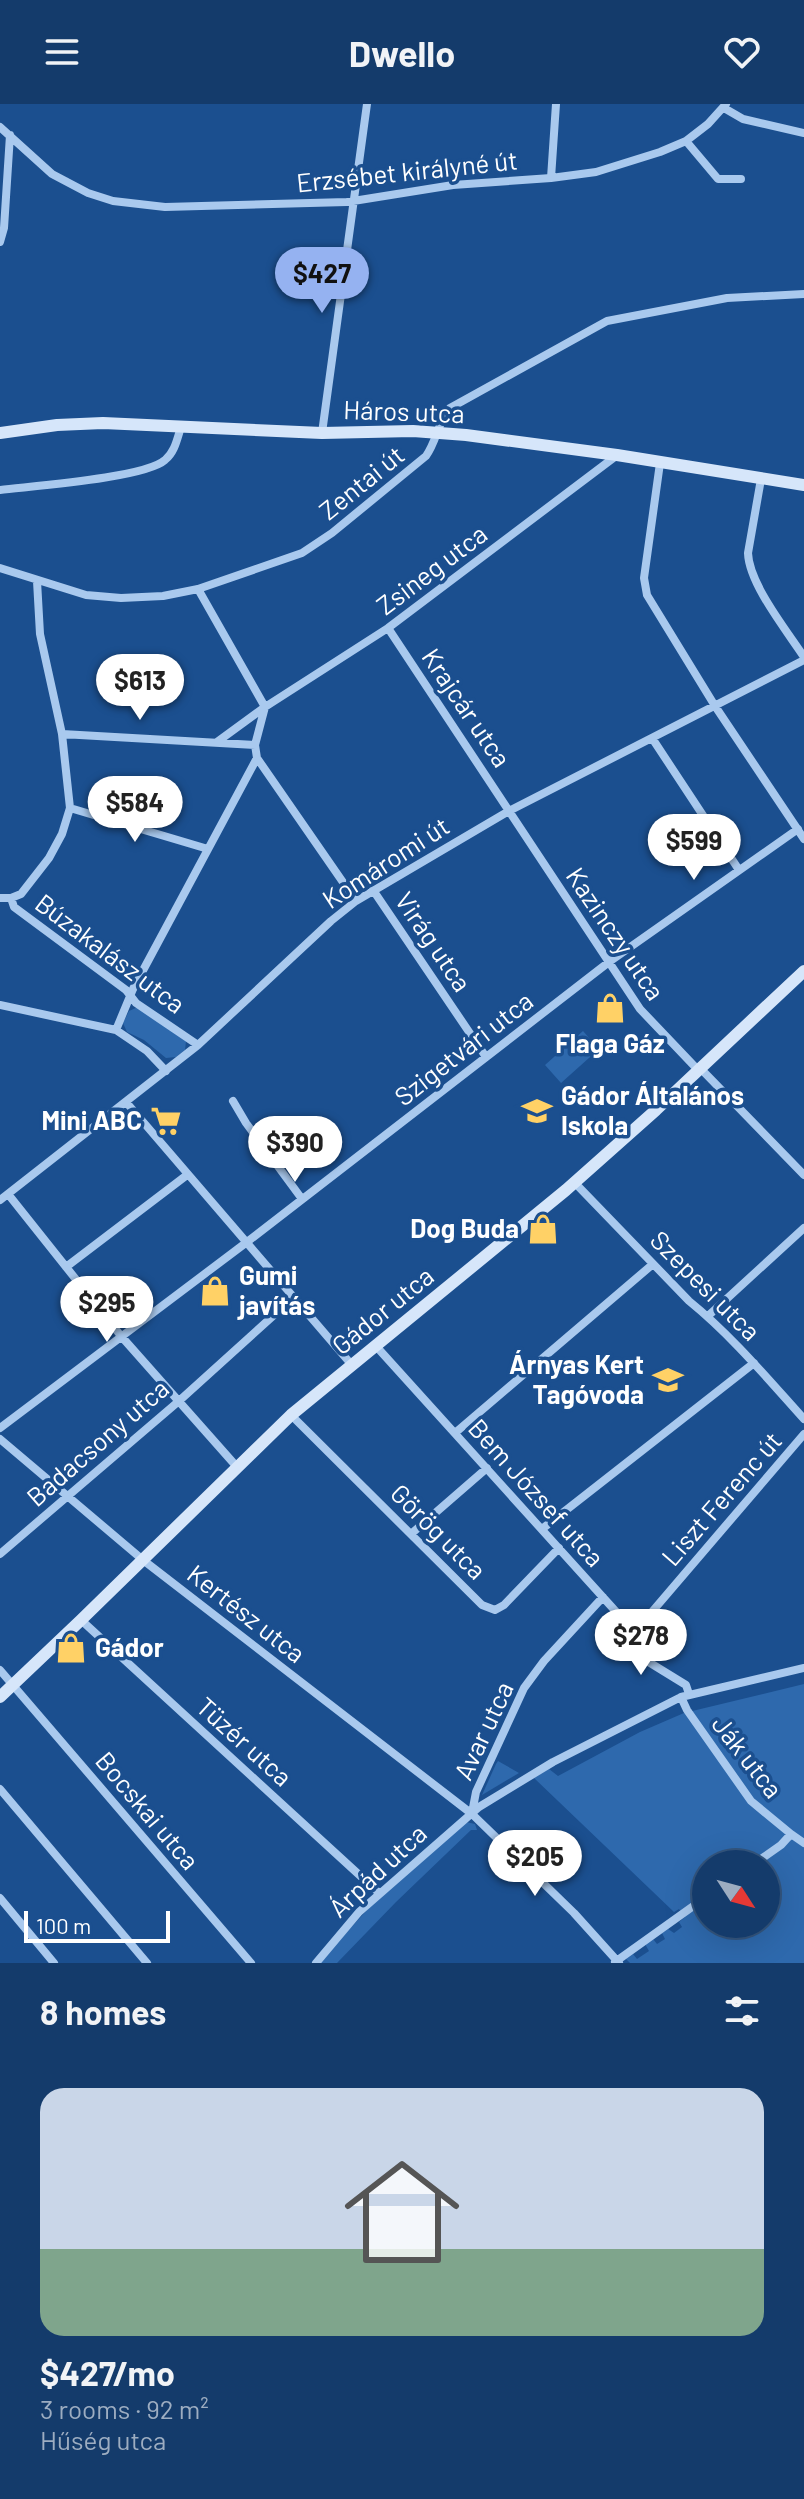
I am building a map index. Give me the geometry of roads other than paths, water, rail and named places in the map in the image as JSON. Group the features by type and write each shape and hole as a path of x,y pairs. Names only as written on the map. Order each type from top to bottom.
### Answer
{"street":[{"path":"322,433 367,104"},
{"path":"551,178 556,104"},
{"path":"725,106 743,119 804,133"},
{"name":"Erzsébet királyné út","path":"0,127 52,174 88,193 113,201 165,207 355,202 453,185 551,178 623,165 686,141 725,106"},
{"path":"0,239 10,135"},
{"path":"686,141 718,179 741,179"},
{"name":"Zentai út","path":"0,568 86,595 121,598 163,596 198,589 302,553 332,533 417,466 432,448 444,414 450,408 576,336 607,321 727,298 804,294"},
{"name":"Háros utca","path":"0,433 57,425 103,423 322,433 413,431 617,455 804,485"},
{"path":"0,490 98,478 157,466 174,448 181,427"},
{"name":"Zsineg utca","path":"217,742 265,707 388,628 617,455"},
{"path":"660,463 644,588 650,603 715,706 804,839"},
{"path":"761,479 748,563 756,583 804,659"},
{"path":"11,898 21,894 49,858 62,834 70,808 62,734 40,634 37,581"},
{"path":"198,589 265,707 255,745 257,758 356,901"},
{"name":"Krajcár utca","path":"388,628 509,811"},
{"name":"Komáromi út","path":"0,1200 198,1045 356,901 509,811 804,659"},
{"path":"62,734 255,745"},
{"path":"652,738 739,870"},
{"path":"116,1030 257,758"},
{"path":"70,808 208,849"},
{"name":"Kazinczy utca","path":"509,811 640,1009 804,1175"},
{"name":"Szigetvári utca","path":"0,1428 609,962 798,829"},
{"name":"Virág utca","path":"373,890 486,1057"},
{"name":"Búzakalász utca","path":"0,898 11,898 14,907 131,996 136,1003 198,1045"},
{"name":"Gádor utca","path":"0,1697 291,1415 575,1183 803,975"},
{"path":"0,1005 116,1030 147,1051 166,1071"},
{"path":"233,1101 302,1199"},
{"path":"126,1102 351,1364"},
{"path":"66,1267 187,1175"},
{"name":"Szepesi utca","path":"575,1183 754,1363 804,1419"},
{"path":"8,1194 121,1336 237,1467"},
{"path":"708,1316 804,1228"},
{"path":"455,1433 653,1264"},
{"name":"Badacsony utca","path":"0,1554 179,1401 294,1297"},
{"name":"Bem József utca","path":"375,1345 619,1615 639,1627"},
{"path":"542,1529 754,1363"},
{"name":"Görög utca","path":"291,1415 482,1605 495,1610 504,1605 559,1548"},
{"name":"Liszt Ferenc út","path":"639,1627 804,1434"},
{"name":"Kertész utca","path":"0,1439 143,1560 472,1814 574,1913 617,1962"},
{"path":"411,1534 487,1468"},
{"name":"Avar utca","path":"472,1814 476,1792 524,1688 544,1661 603,1597"},
{"name":"Tüzér utca","path":"81,1620 379,1893"},
{"path":"639,1627 648,1634 647,1661 686,1685 685,1696"},
{"name":"Árpád utca","path":"316,1963 342,1930 379,1893 479,1807 553,1762 685,1696 804,1668"},
{"name":"Bocskai utca","path":"0,1670 251,1963"},
{"name":"Ják utca","path":"685,1696 693,1720 751,1801 804,1843"},
{"path":"0,1789 147,1963"},
{"path":"774,1850 791,1834"},
{"path":"0,1898 54,1963"},
{"path":"617,1962 692,1907"}],"place":[{"name":"Flaga Gáz","path":"610,1008"},
{"name":"Gádor Általános Iskola","path":"537,1111"},
{"name":"Mini ABC","path":"166,1121"},
{"name":"Dog Buda","path":"543,1229"},
{"name":"Gumi javítás","path":"215,1291"},
{"name":"Árnyas Kert Tagóvoda","path":"668,1380"},
{"name":"Gádor","path":"71,1648"}]}
